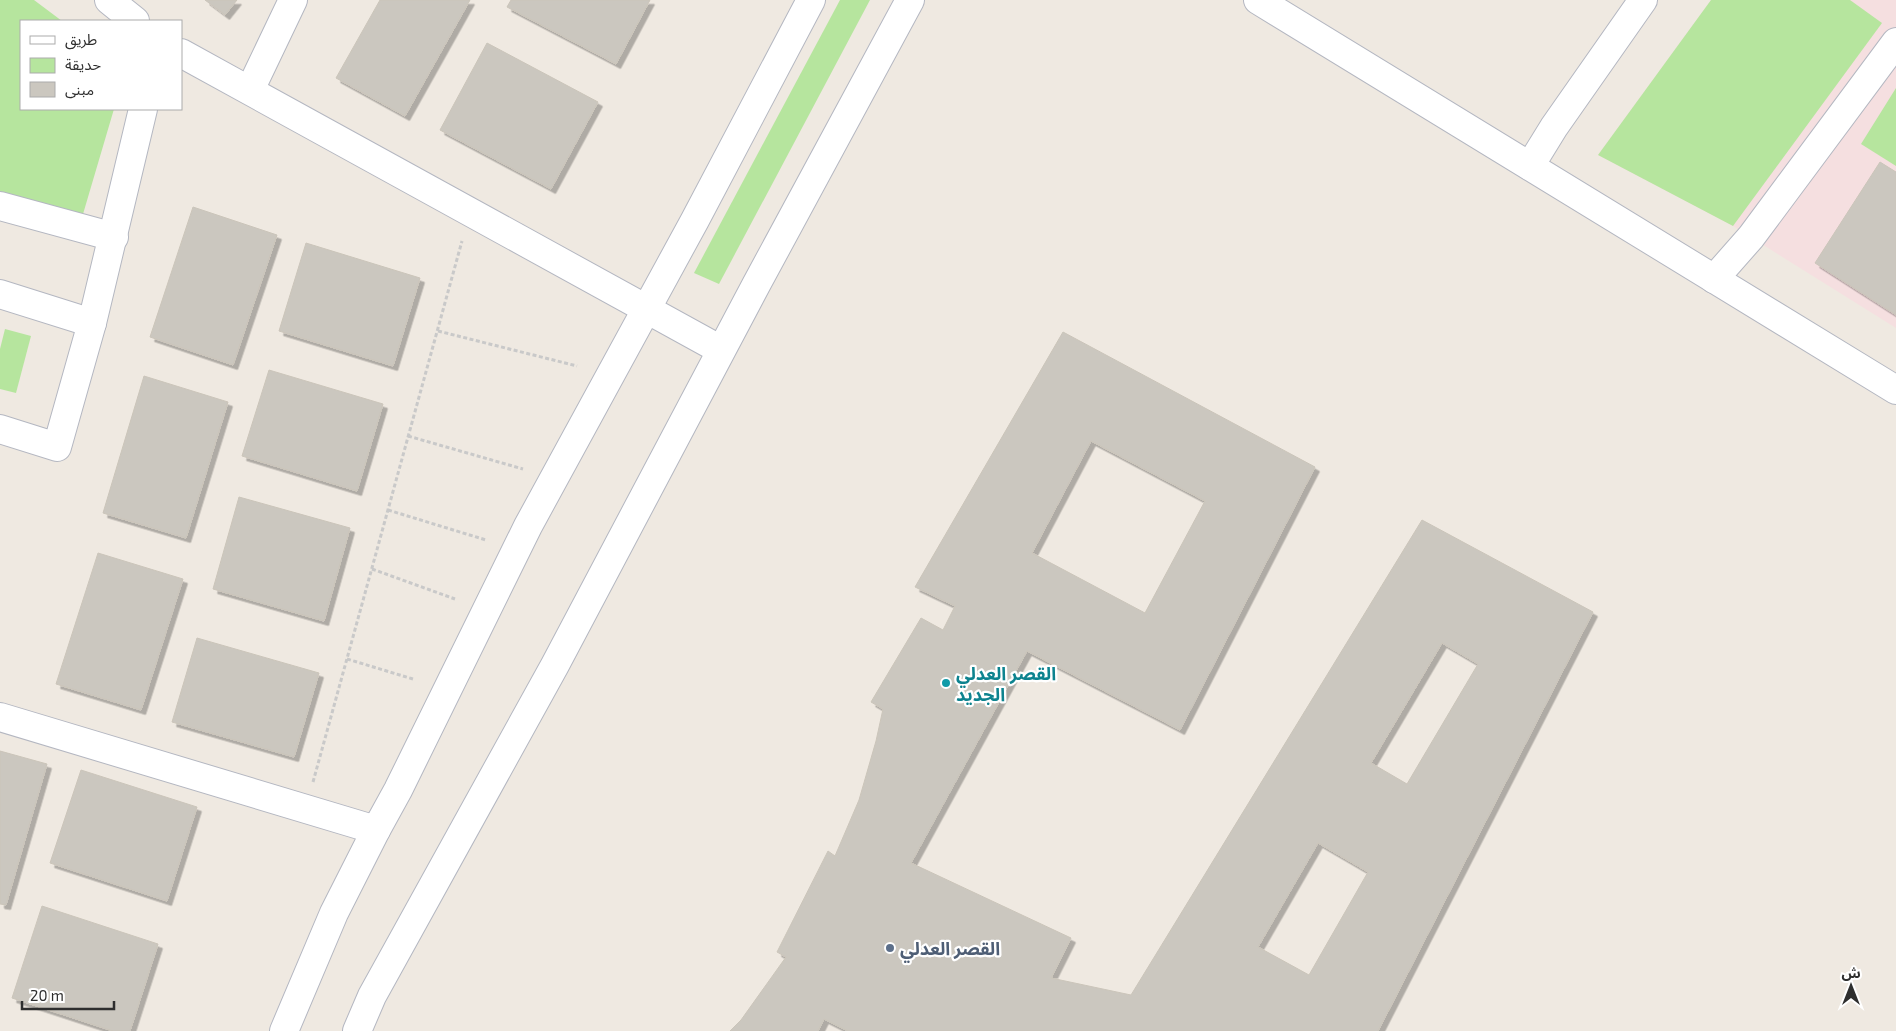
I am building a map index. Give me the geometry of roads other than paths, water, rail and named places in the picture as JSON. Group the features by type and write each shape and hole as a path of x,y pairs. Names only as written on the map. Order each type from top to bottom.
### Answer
{"street":[{"path":"109,0 133,20"},
{"path":"250,90 293,0"},
{"path":"284,1031 334,913 398,790 528,526 695,220 811,0"},
{"path":"357,1031 372,996 555,665 910,0"},
{"path":"1258,0 1896,390"},
{"path":"1530,166 1554,127 1643,0"},
{"path":"1714,279 1751,236 1896,42"},
{"path":"182,54 722,350"},
{"path":"0,428 57,447 114,237 143,110"},
{"path":"0,206 114,237"},
{"path":"0,294 92,323"},
{"path":"0,717 376,830"}],"place":[{"name":"القصر العدلي الجديد","path":"946,683"},
{"name":"القصر العدلي","path":"890,948"}]}
